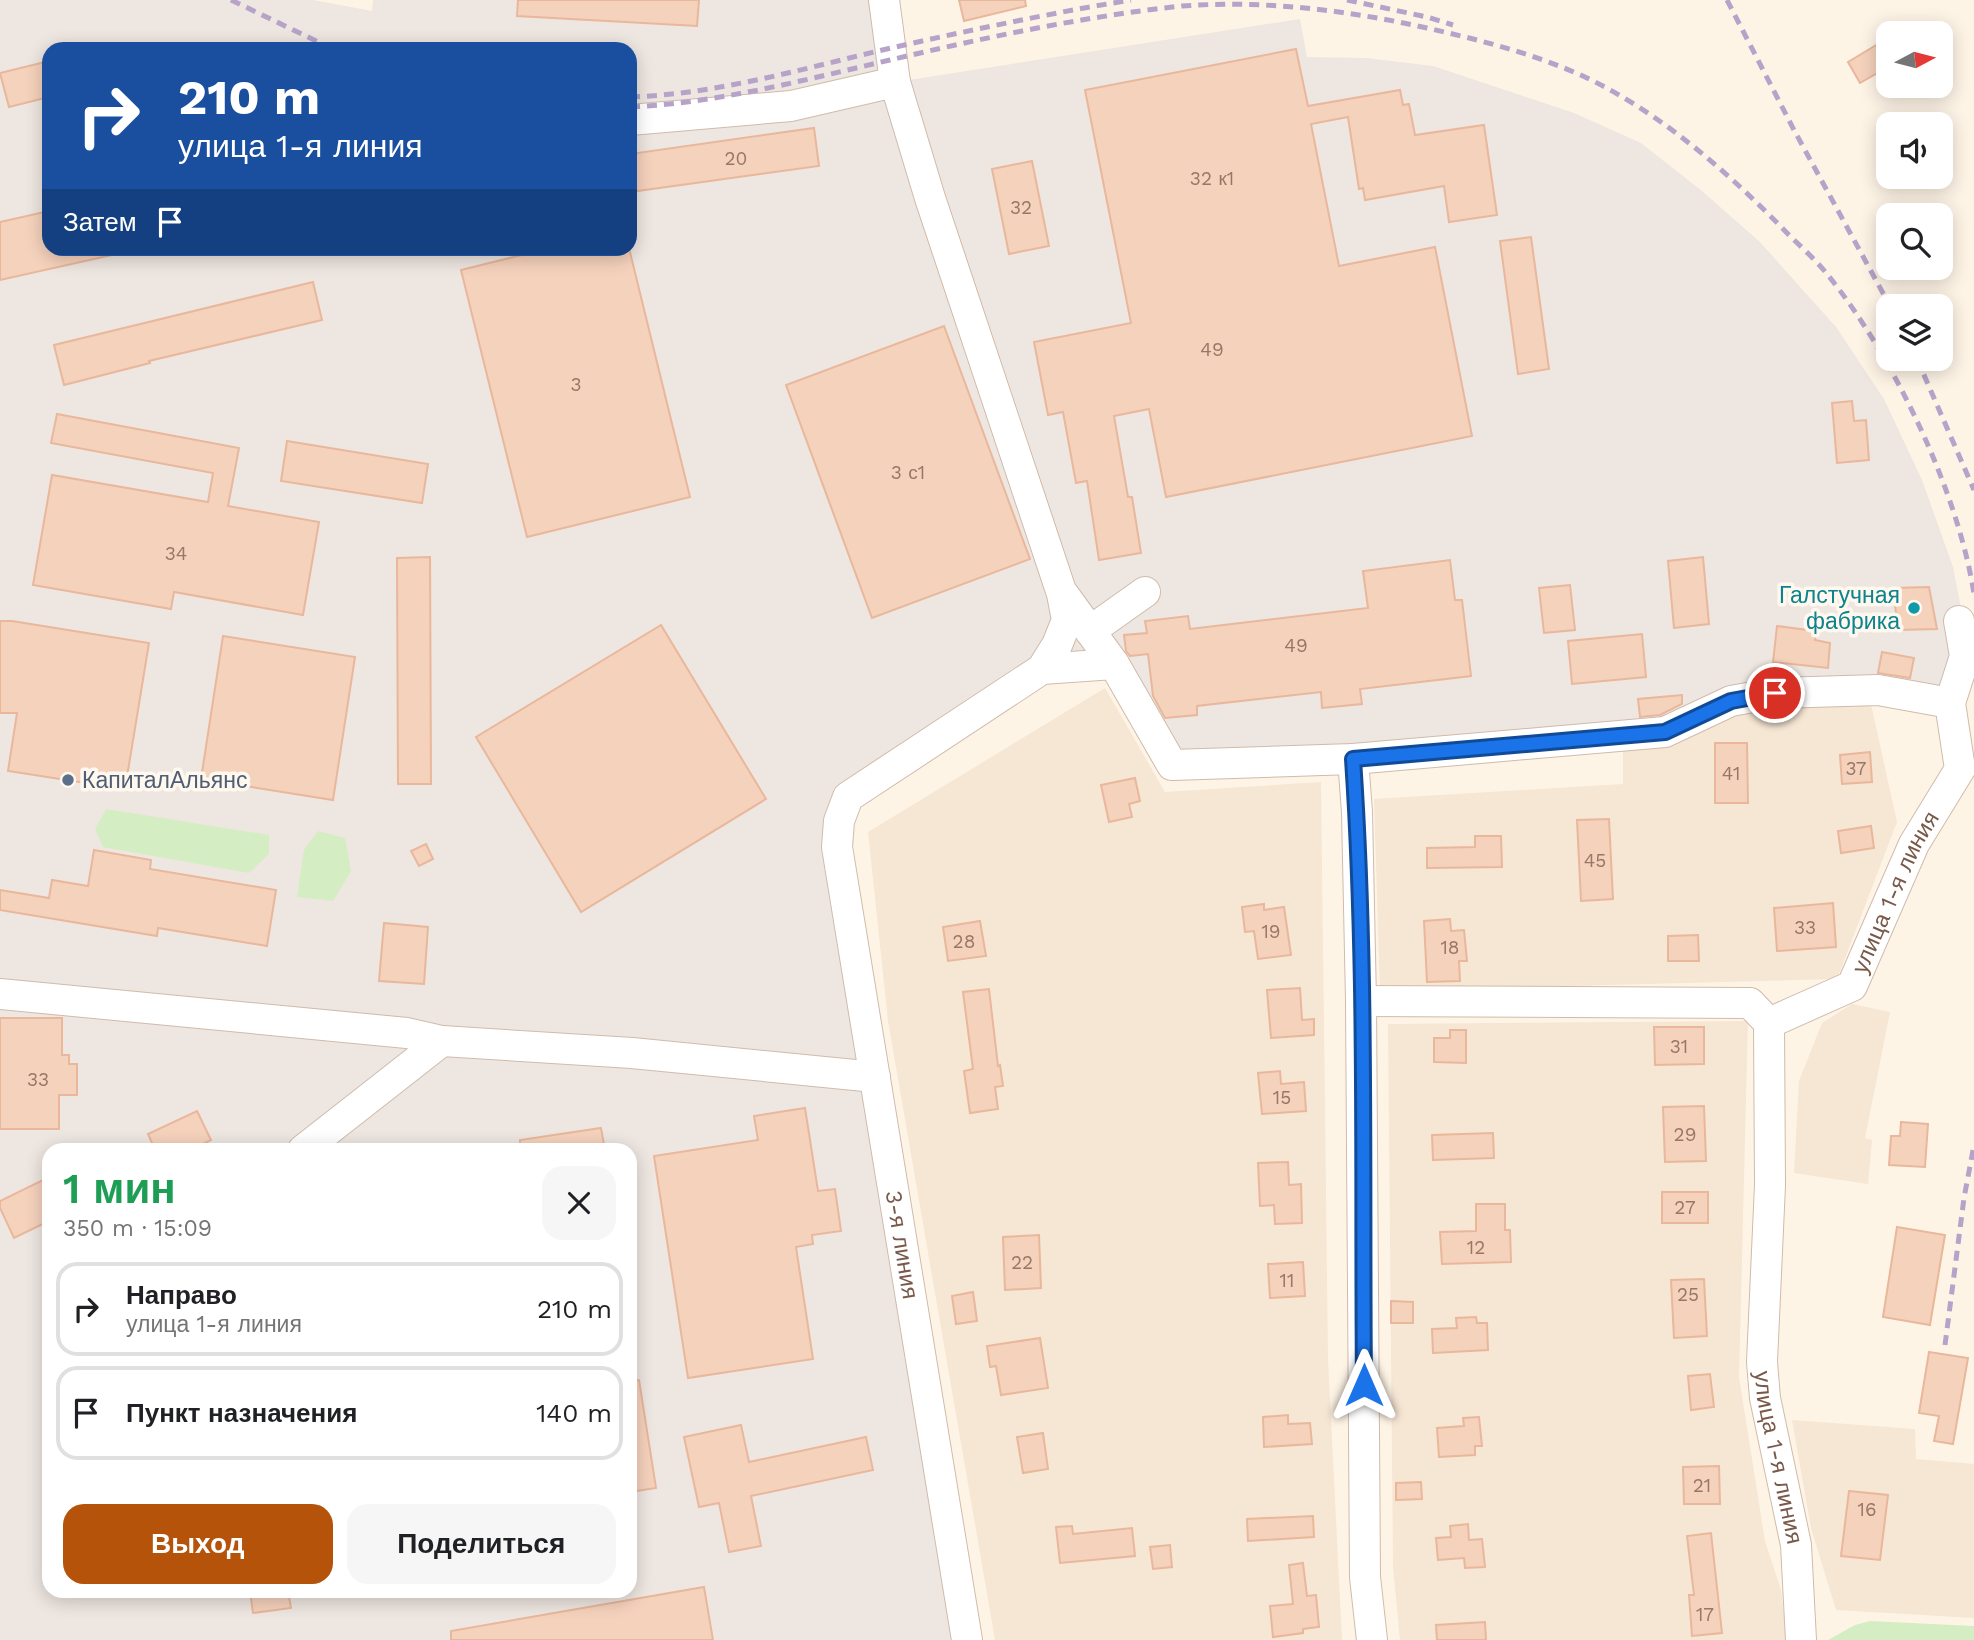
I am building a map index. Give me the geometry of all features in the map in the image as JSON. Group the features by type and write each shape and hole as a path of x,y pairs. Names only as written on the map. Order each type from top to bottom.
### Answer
{"street":[{"path":"884,0 895,82 929,198 1062,594 1067,620 1057,645 1042,669"},
{"path":"637,119 791,106 895,82"},
{"path":"1090,631 1145,592"},
{"path":"1062,594 1114,664 1172,765 1353,759 1665,732 1731,701 1775,693 1878,690 1951,703 1965,656 1958,621"},
{"path":"1042,669 1114,664"},
{"name":"3-я линия","path":"967,1640 836,847 839,821 848,797 1042,669"},
{"name":"улица 1-я линия","path":"1801,1640 1796,1545 1765,1398 1762,1362 1770,1185 1769,1023 1852,986 1914,844 1960,769 1951,703"},
{"path":"1353,759 1357,812 1361,1001 1365,1577 1372,1640"},
{"path":"0,994 407,1032 442,1041 632,1053 875,1077"},
{"path":"1361,1001 1750,1003 1769,1023"},
{"path":"312,1143 442,1041"}],"shaded area":[{"path":"0,0 313,0 372,11 373,0 884,0 896,82 1300,19 1307,57 1366,58 1433,66 1574,113 1641,143 1702,191 1760,242 1836,327 1884,399 1922,480 1953,567 1969,649 1950,703 1775,693 1665,732 1172,765 1114,664 1042,669 839,821 967,1640 0,1640"},
{"path":"1105,688 1165,792 1321,782 1328,1359 1342,1640 995,1640 888,1021 868,832"},
{"path":"1871,704 1897,822 1837,979 1380,991 1374,799 1623,784 1623,750 1690,736 1760,706"},
{"path":"1852,1004 1890,1012 1865,1138 1872,1140 1868,1184 1794,1173 1799,1081 1822,1023"},
{"path":"1748,1021 1739,1377 1765,1541 1781,1590 1787,1640 1400,1640 1393,1567 1388,1024"},
{"path":"1792,1420 1915,1429 1916,1459 1974,1464 1974,1618 1836,1610 1811,1528"}],"green space":[{"path":"106,809 269,835 269,854 249,873 103,847 95,829"},
{"path":"318,831 345,838 351,871 333,901 297,897 304,850"},
{"path":"1870,1621 1974,1626 1974,1640 1828,1640 1855,1625"}],"building":[{"path":"518,0 699,0 697,26 517,16"},
{"path":"959,0 1025,0 1026,6 964,21"},
{"path":"1876,45 1876,74 1860,83 1848,62"},
{"path":"1296,49 1308,106 1400,90 1403,105 1409,104 1415,135 1484,125 1497,215 1449,222 1444,186 1365,200 1363,188 1359,189 1348,117 1311,124 1339,266 1435,247 1472,436 1166,497 1149,409 1114,416 1141,553 1099,560 1087,481 1076,483 1063,412 1048,415 1034,342 1131,323 1085,90"},
{"path":"42,63 42,99 9,107 0,73"},
{"path":"814,128 819,166 637,191 637,153"},
{"path":"1032,161 1049,246 1009,254 992,169"},
{"path":"42,213 42,256 108,256 0,280 0,222"},
{"path":"1531,237 1549,369 1518,374 1500,241"},
{"path":"518,256 631,256 690,497 527,537 461,270"},
{"path":"313,282 322,320 149,361 150,363 64,385 54,345"},
{"path":"944,326 1030,559 872,618 786,385"},
{"path":"1852,401 1854,421 1866,420 1869,460 1837,463 1832,403"},
{"path":"57,414 239,448 228,506 319,522 303,615 174,592 171,609 33,585 52,475 208,502 213,473 51,443"},
{"path":"287,441 428,464 422,503 281,481"},
{"path":"430,557 431,784 398,784 397,558"},
{"path":"1703,557 1709,624 1674,628 1668,561"},
{"path":"1450,560 1455,600 1462,600 1471,676 1360,689 1362,704 1322,708 1321,692 1197,706 1197,715 1165,718 1153,696 1148,654 1130,656 1126,651 1124,635 1147,633 1145,621 1188,616 1190,629 1368,608 1363,571"},
{"path":"1570,585 1575,630 1544,633 1539,588"},
{"name":"Галстучная фабрика","path":"1929,587 1937,629 1898,630 1893,588"},
{"path":"0,621 149,643 125,789 8,771 17,713 0,713"},
{"path":"661,625 766,799 581,912 476,737"},
{"path":"1777,626 1816,631 1815,640 1830,643 1828,668 1773,662"},
{"path":"1642,634 1646,677 1572,684 1568,641"},
{"path":"223,636 355,657 333,800 201,779"},
{"path":"1882,652 1914,658 1910,678 1878,673"},
{"path":"1682,695 1682,704 1660,715 1640,717 1638,699"},
{"path":"1715,743 1747,743 1748,803 1715,803"},
{"path":"1870,752 1872,782 1842,784 1840,755"},
{"path":"1135,778 1140,801 1129,804 1132,817 1109,822 1101,785"},
{"path":"1609,819 1613,899 1581,901 1577,820"},
{"path":"1871,826 1874,848 1841,853 1838,831"},
{"path":"1475,836 1501,836 1502,867 1427,868 1427,848 1475,847"},
{"path":"426,844 433,859 419,866 411,851"},
{"path":"94,850 151,860 150,869 276,890 267,946 158,928 157,936 0,910 0,890 49,898 52,880 88,886"},
{"path":"1833,903 1836,947 1777,951 1774,908"},
{"path":"1264,904 1264,910 1284,907 1291,955 1258,959 1254,931 1245,932 1242,907"},
{"path":"1450,919 1451,931 1464,930 1467,961 1459,961 1460,981 1427,982 1424,921"},
{"path":"980,921 986,956 948,961 943,927"},
{"path":"384,923 428,927 424,984 379,981"},
{"path":"1698,935 1699,961 1668,961 1668,936"},
{"path":"1300,988 1302,1020 1314,1019 1314,1035 1271,1038 1267,990"},
{"path":"989,989 1003,1086 995,1087 998,1109 970,1113 964,1071 973,1069 963,992"},
{"path":"0,1018 62,1018 62,1055 69,1055 69,1064 77,1064 77,1095 59,1095 59,1129 0,1129"},
{"path":"1654,1027 1704,1027 1704,1064 1655,1065"},
{"path":"1450,1030 1466,1030 1466,1063 1434,1062 1434,1038 1450,1038"},
{"path":"1280,1071 1281,1084 1304,1082 1306,1111 1262,1114 1258,1073"},
{"path":"1704,1106 1706,1161 1665,1162 1663,1107"},
{"path":"805,1108 818,1191 835,1189 841,1231 812,1235 813,1244 796,1247 813,1359 688,1378 654,1156 758,1140 754,1116"},
{"path":"197,1111 211,1140 205,1143 152,1143 148,1134"},
{"path":"1901,1122 1928,1124 1925,1167 1889,1165 1891,1136 1900,1136"},
{"path":"601,1128 604,1143 520,1143 520,1140"},
{"path":"1493,1133 1494,1158 1433,1160 1432,1135"},
{"path":"1288,1162 1289,1185 1301,1184 1302,1223 1275,1224 1274,1205 1260,1206 1258,1163"},
{"path":"42,1180 42,1224 14,1238 0,1208 0,1201"},
{"path":"1662,1192 1708,1192 1708,1223 1662,1223"},
{"path":"1476,1204 1505,1204 1505,1230 1510,1230 1511,1262 1442,1264 1440,1232 1476,1231"},
{"path":"1897,1227 1945,1235 1930,1325 1883,1317"},
{"path":"1039,1235 1041,1288 1005,1290 1003,1237"},
{"path":"1303,1262 1305,1296 1270,1298 1268,1264"},
{"path":"1704,1279 1707,1336 1674,1338 1671,1280"},
{"path":"973,1292 977,1321 956,1324 952,1296"},
{"path":"1391,1301 1413,1302 1413,1323 1391,1323"},
{"path":"1476,1317 1477,1323 1487,1323 1488,1350 1433,1353 1432,1329 1457,1328 1456,1318"},
{"path":"1040,1338 1048,1388 1001,1395 996,1366 990,1367 987,1346"},
{"path":"1929,1352 1968,1358 1953,1444 1934,1441 1939,1416 1919,1413"},
{"path":"1710,1374 1714,1407 1691,1410 1688,1376"},
{"path":"637,1380 656,1488 637,1491"},
{"path":"1288,1415 1288,1424 1310,1423 1312,1444 1264,1447 1263,1417"},
{"path":"1479,1417 1482,1446 1475,1446 1475,1455 1439,1457 1437,1428 1464,1426 1463,1418"},
{"path":"741,1425 749,1462 866,1437 873,1470 751,1496 761,1546 729,1552 719,1503 699,1507 684,1437"},
{"path":"1043,1433 1048,1469 1023,1473 1017,1437"},
{"path":"1719,1466 1720,1504 1684,1504 1683,1467"},
{"path":"1421,1482 1422,1499 1396,1500 1396,1483"},
{"path":"1849,1491 1888,1495 1880,1560 1841,1556"},
{"path":"1313,1516 1314,1537 1248,1541 1247,1519"},
{"path":"1468,1524 1469,1540 1482,1539 1485,1567 1465,1568 1464,1558 1438,1560 1436,1538 1451,1537 1450,1526"},
{"path":"1072,1526 1073,1534 1132,1528 1135,1556 1060,1563 1056,1527"},
{"path":"1711,1533 1722,1633 1692,1636 1689,1595 1694,1595 1687,1536"},
{"path":"1170,1545 1172,1567 1153,1569 1150,1547"},
{"path":"1303,1563 1307,1596 1316,1595 1319,1627 1303,1629 1303,1633 1273,1637 1270,1606 1293,1604 1289,1565"},
{"path":"704,1587 713,1640 451,1640 451,1631"},
{"path":"251,1598 289,1598 291,1608 253,1613"},
{"path":"1485,1622 1486,1640 1437,1640 1436,1625"}],"railway":[{"path":"231,0 318,42"},
{"path":"637,97 696,91 762,79 981,28 1131,0"},
{"path":"1347,0 1453,25"},
{"path":"1727,0 1883,294"},
{"path":"637,107 728,96 1035,28 1182,6 1213,4 1305,8 1366,16 1467,37 1547,61 1613,92 1667,126 1742,188 1827,274 1876,344 1919,426 1954,512 1974,594"},
{"path":"1922,371 1974,490"},
{"path":"1945,1345 1964,1198 1974,1145"}],"place":[{"name":"Галстучная фабрика","path":"1914,608"},
{"name":"КапиталАльянс","path":"68,780"}],"route":[{"path":"1364,1385 1361,1001 1357,812 1353,759 1665,732 1731,701 1775,693"}]}
